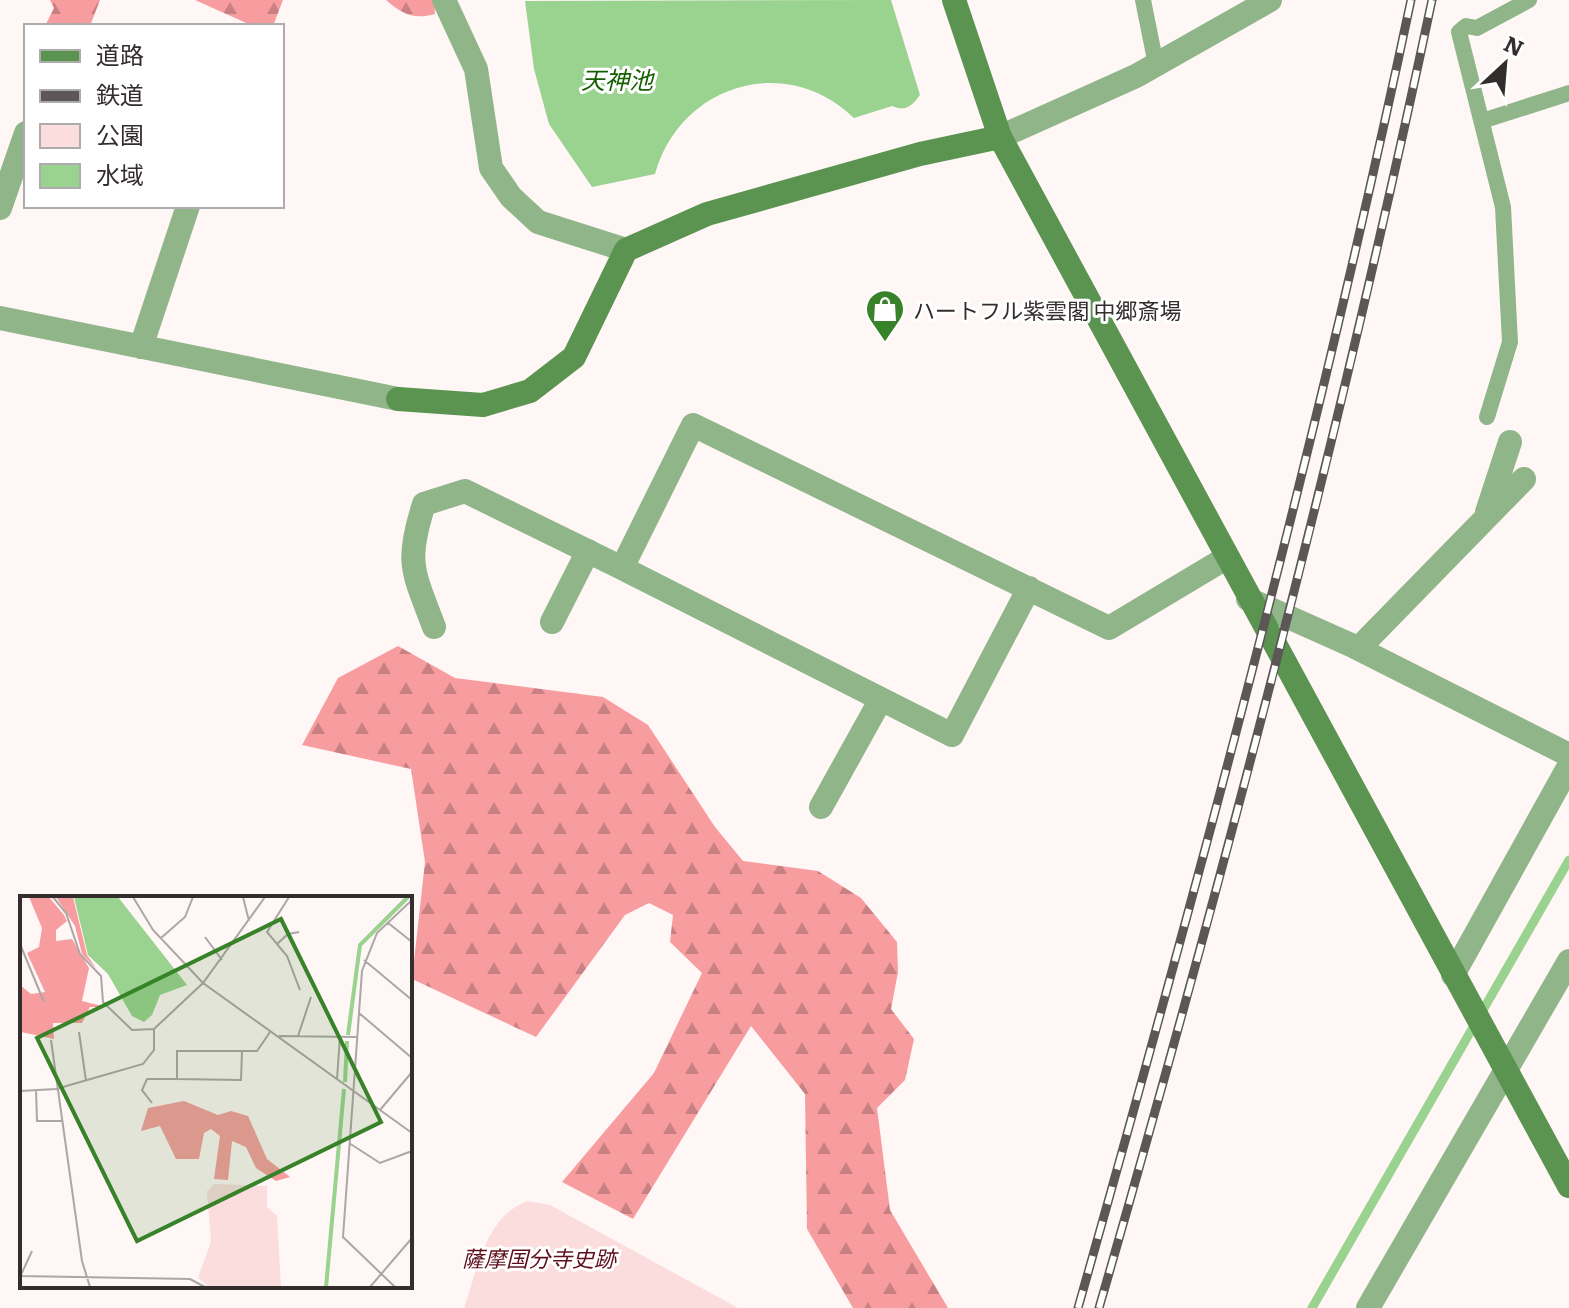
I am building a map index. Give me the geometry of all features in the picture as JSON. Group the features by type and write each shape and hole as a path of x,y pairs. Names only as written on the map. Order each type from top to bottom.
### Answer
{"street":[{"path":"444,0 476,69 491,168 511,197 538,222 626,250"},
{"path":"954,0 1000,137 1569,1186"},
{"path":"0,318 398,399 483,405 530,391 574,357 626,250 707,214 920,154 1000,137 1156,65 1270,0"},
{"path":"0,208 24,139"},
{"path":"141,347 187,208"},
{"path":"622,568 693,425 1109,628 1226,558"},
{"path":"1484,522 1510,442"},
{"path":"1359,648 1524,479"},
{"path":"434,627 411,566 414,536 424,504 465,491 952,735 1029,588"},
{"path":"552,622 588,551"},
{"path":"1248,599 1359,648 1569,755"},
{"path":"821,807 881,699"},
{"path":"1453,975 1569,766"},
{"path":"1368,1308 1501,1060 1569,961"}],"lane":[{"path":"1143,0 1156,65"},
{"path":"1487,417 1510,342 1503,207 1459,32 1466,26 1477,28 1529,0"},
{"path":"1482,121 1569,93"}],"green space":[{"path":"50,0 100,0 91,24 46,24 54,8"},
{"path":"195,0 283,0 274,24 249,24"},
{"path":"386,0 434,0 435,14 409,14"},
{"path":"398,646 455,678 603,697 648,725 715,827 743,861 818,871 861,898 897,942 898,972 891,1009 914,1039 905,1080 877,1108 890,1210 948,1308 853,1308 807,1229 805,1094 751,1026 633,1219 562,1182 654,1073 702,973 670,942 673,915 649,903 625,915 536,1037 412,979 425,862 411,769 302,745 338,678"},
{"name":"薩摩国分寺史跡","path":"527,1201 550,1205 738,1308 464,1308 492,1232 501,1219"}],"water":[{"name":"天神池","path":"891,0 920,95 911,105 904,108 892,106 854,118 827,98 798,86 768,83 738,88 711,99 687,118 668,143 655,174 592,187 549,124 534,69 525,1"}],"waterway":[{"path":"1312,1308 1569,860"}],"railway":[{"path":"1078,1308 1256,657 1337,329 1411,0"},
{"path":"1099,1308 1191,983 1278,657 1358,329 1432,0"}],"place":[{"name":"ハートフル紫雲閣 中郷斎場","path":"885,343"}]}
